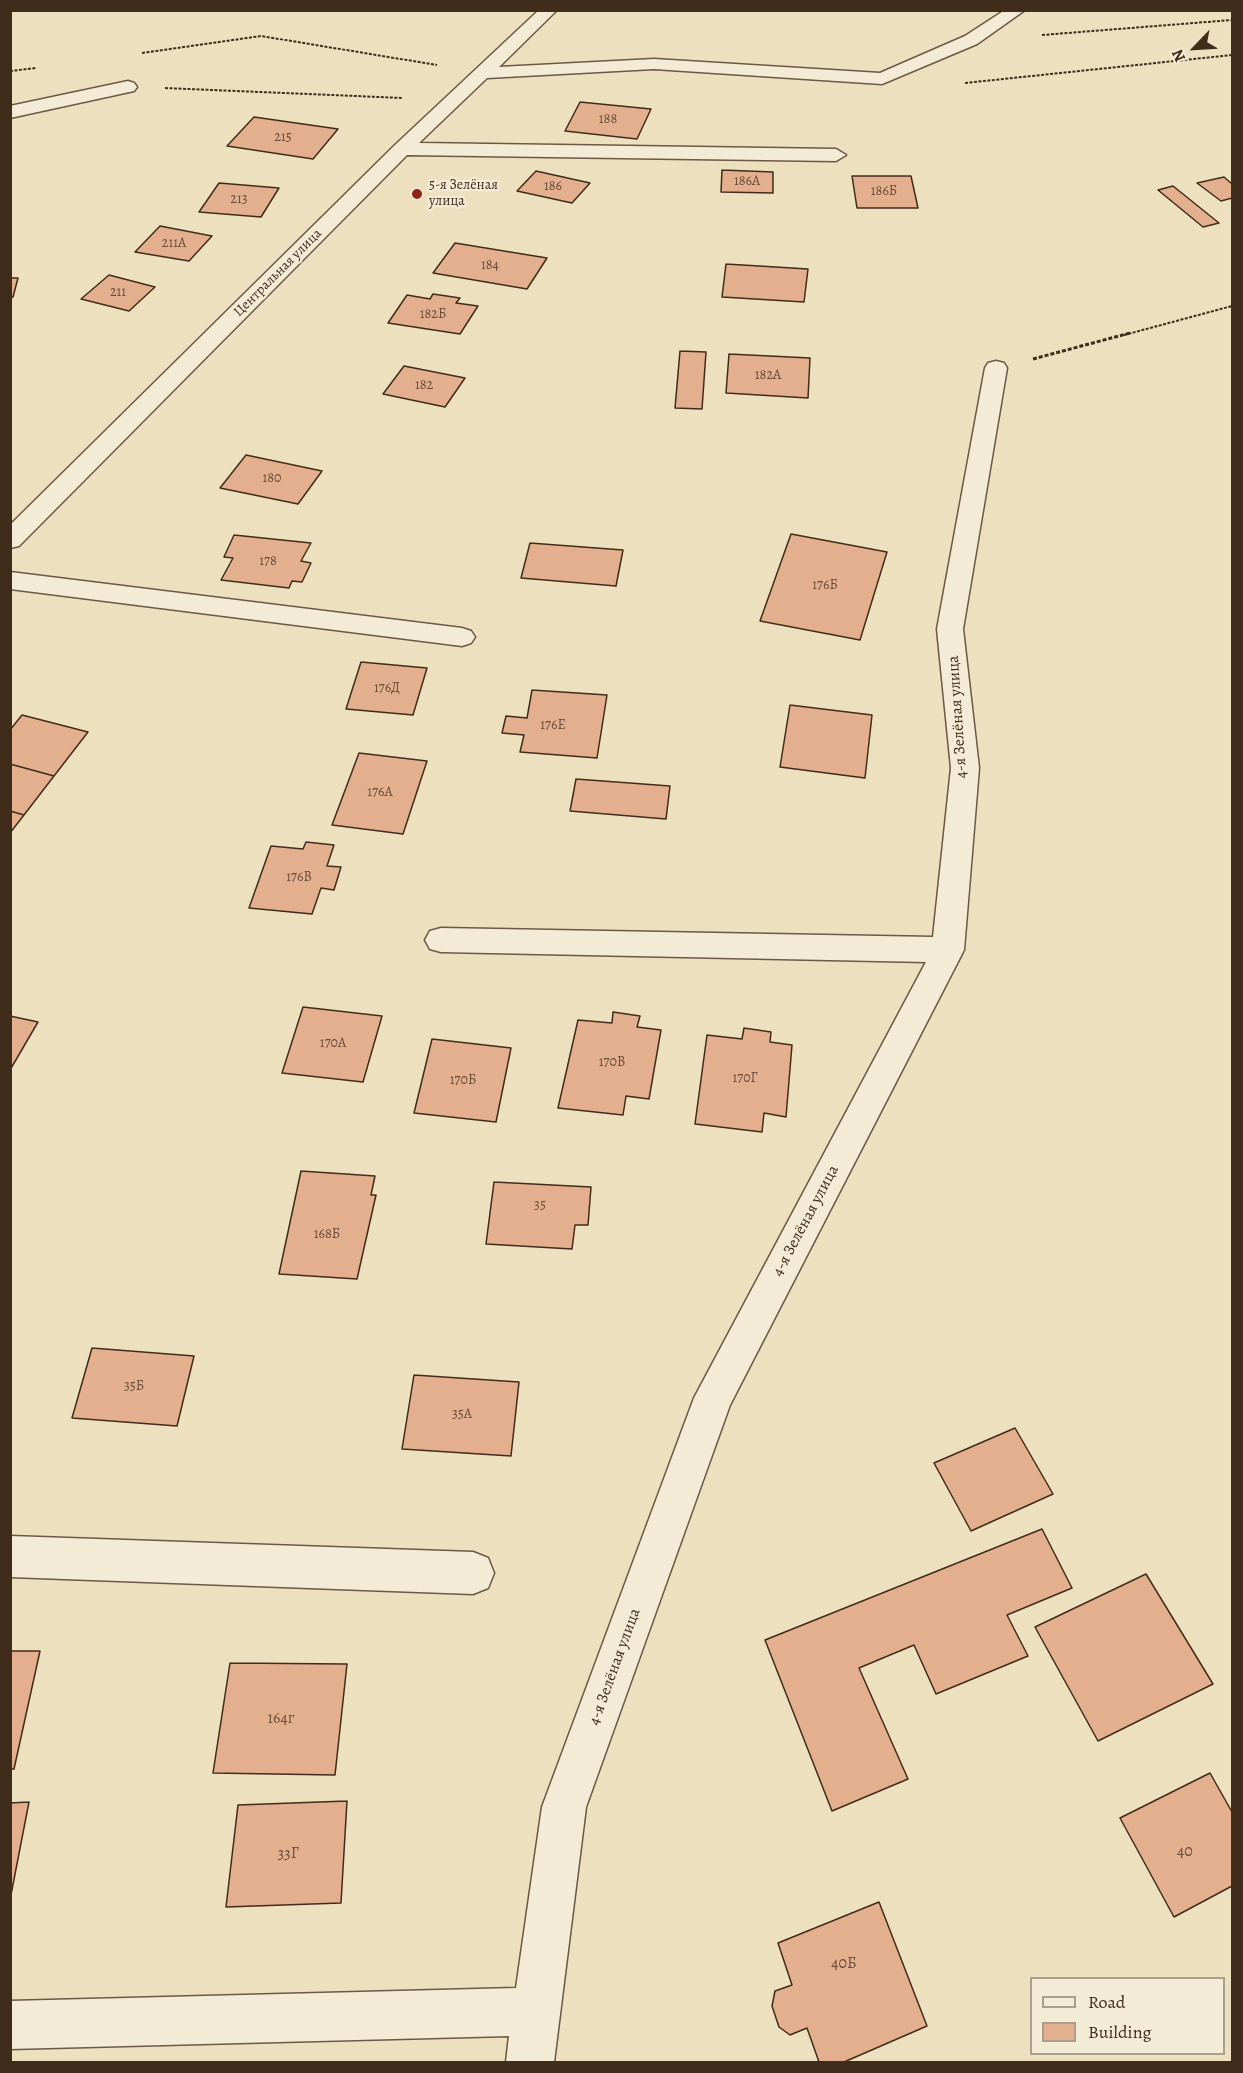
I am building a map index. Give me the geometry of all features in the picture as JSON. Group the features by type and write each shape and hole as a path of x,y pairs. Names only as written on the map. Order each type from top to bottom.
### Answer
{"street":[{"name":"Центральная улица","path":"10,540 402,149 485,73 549,10"},
{"path":"485,73 654,64 882,79 971,40 1017,10"},
{"path":"10,112 128,87"},
{"path":"402,149 836,155"},
{"name":"4-я Зелёная улица","path":"530,2062 564,1807 713,1398 948,950 964,768 950,628 996,369"},
{"path":"10,580 462,637"},
{"path":"441,940 948,950"},
{"path":"10,1556 473,1573"},
{"path":"10,2025 537,2011"}],"path":[{"path":"971,40 1233,20"},
{"path":"136,54 261,36 485,73"},
{"path":"959,83 1233,55"},
{"path":"10,71 45,66"},
{"path":"128,87 455,100"},
{"path":"996,369 1233,306"}],"building":[{"path":"580,102 651,109 637,139 565,131"},
{"path":"254,117 338,129 313,159 227,146"},
{"path":"722,170 773,172 773,193 721,192"},
{"path":"536,171 590,183 572,203 517,191"},
{"path":"852,176 911,176 918,208 857,208"},
{"path":"1224,177 1232,184 1232,198 1221,201 1197,183"},
{"path":"219,183 279,188 261,217 199,212"},
{"path":"1173,186 1219,223 1203,227 1158,190"},
{"path":"160,226 212,236 189,261 135,252"},
{"path":"455,243 547,258 527,289 433,273"},
{"path":"726,264 808,269 804,302 722,297"},
{"path":"109,275 155,287 129,311 81,299"},
{"path":"10,278 18,278 13,297 10,298"},
{"path":"433,294 460,298 456,303 478,306 460,334 388,323 407,295 430,299"},
{"path":"680,351 706,352 702,409 675,408"},
{"path":"729,354 810,358 808,398 726,393"},
{"path":"404,366 465,378 445,407 383,394"},
{"path":"246,455 322,471 298,504 220,488"},
{"path":"791,534 887,552 860,640 760,621"},
{"path":"234,535 311,543 301,561 311,563 302,582 292,581 289,588 221,580 233,558 224,557"},
{"path":"530,543 623,550 616,586 521,578"},
{"path":"361,662 427,668 413,715 346,709"},
{"path":"532,690 607,695 597,758 520,752 524,735 502,733 506,716 527,718"},
{"path":"790,705 872,715 865,778 780,767"},
{"path":"22,715 88,732 54,776 10,764 10,730"},
{"path":"359,753 427,761 403,834 332,825"},
{"path":"10,764 54,776 24,815 10,811"},
{"path":"576,779 670,786 666,819 570,811"},
{"path":"10,811 24,815 10,833"},
{"path":"306,842 334,845 327,866 341,867 334,890 321,888 312,914 249,908 271,846 303,849"},
{"path":"303,1007 382,1016 363,1082 282,1073"},
{"path":"613,1012 640,1016 637,1027 661,1030 649,1099 626,1096 623,1115 558,1108 578,1020 612,1023"},
{"path":"10,1016 38,1022 10,1070"},
{"path":"744,1028 771,1032 770,1042 792,1045 786,1117 764,1113 762,1132 695,1124 707,1035 742,1039"},
{"path":"432,1039 511,1048 496,1122 414,1113"},
{"path":"301,1171 375,1176 371,1195 376,1195 357,1279 279,1274"},
{"path":"494,1182 591,1187 588,1225 575,1225 572,1249 486,1244"},
{"path":"92,1348 194,1356 177,1426 72,1418"},
{"path":"414,1375 519,1382 511,1456 402,1449"},
{"path":"1015,1428 1053,1494 971,1531 934,1463"},
{"path":"1042,1529 1072,1588 1007,1615 1028,1656 936,1694 914,1645 859,1668 908,1779 832,1811 765,1640"},
{"path":"1146,1574 1213,1684 1098,1741 1035,1627"},
{"path":"10,1651 40,1651 14,1769 10,1769"},
{"path":"230,1663 347,1664 335,1775 213,1773"},
{"path":"1210,1773 1232,1812 1232,1886 1174,1917 1120,1818"},
{"path":"347,1801 341,1903 226,1907 238,1805"},
{"path":"29,1802 10,1900 10,1803"},
{"path":"879,1902 927,2026 844,2062 819,2062 807,2028 790,2035 779,2027 772,2006 775,1991 792,1985 778,1943"}],"place":[{"name":"5-я Зелёная улица","path":"417,194"}]}
